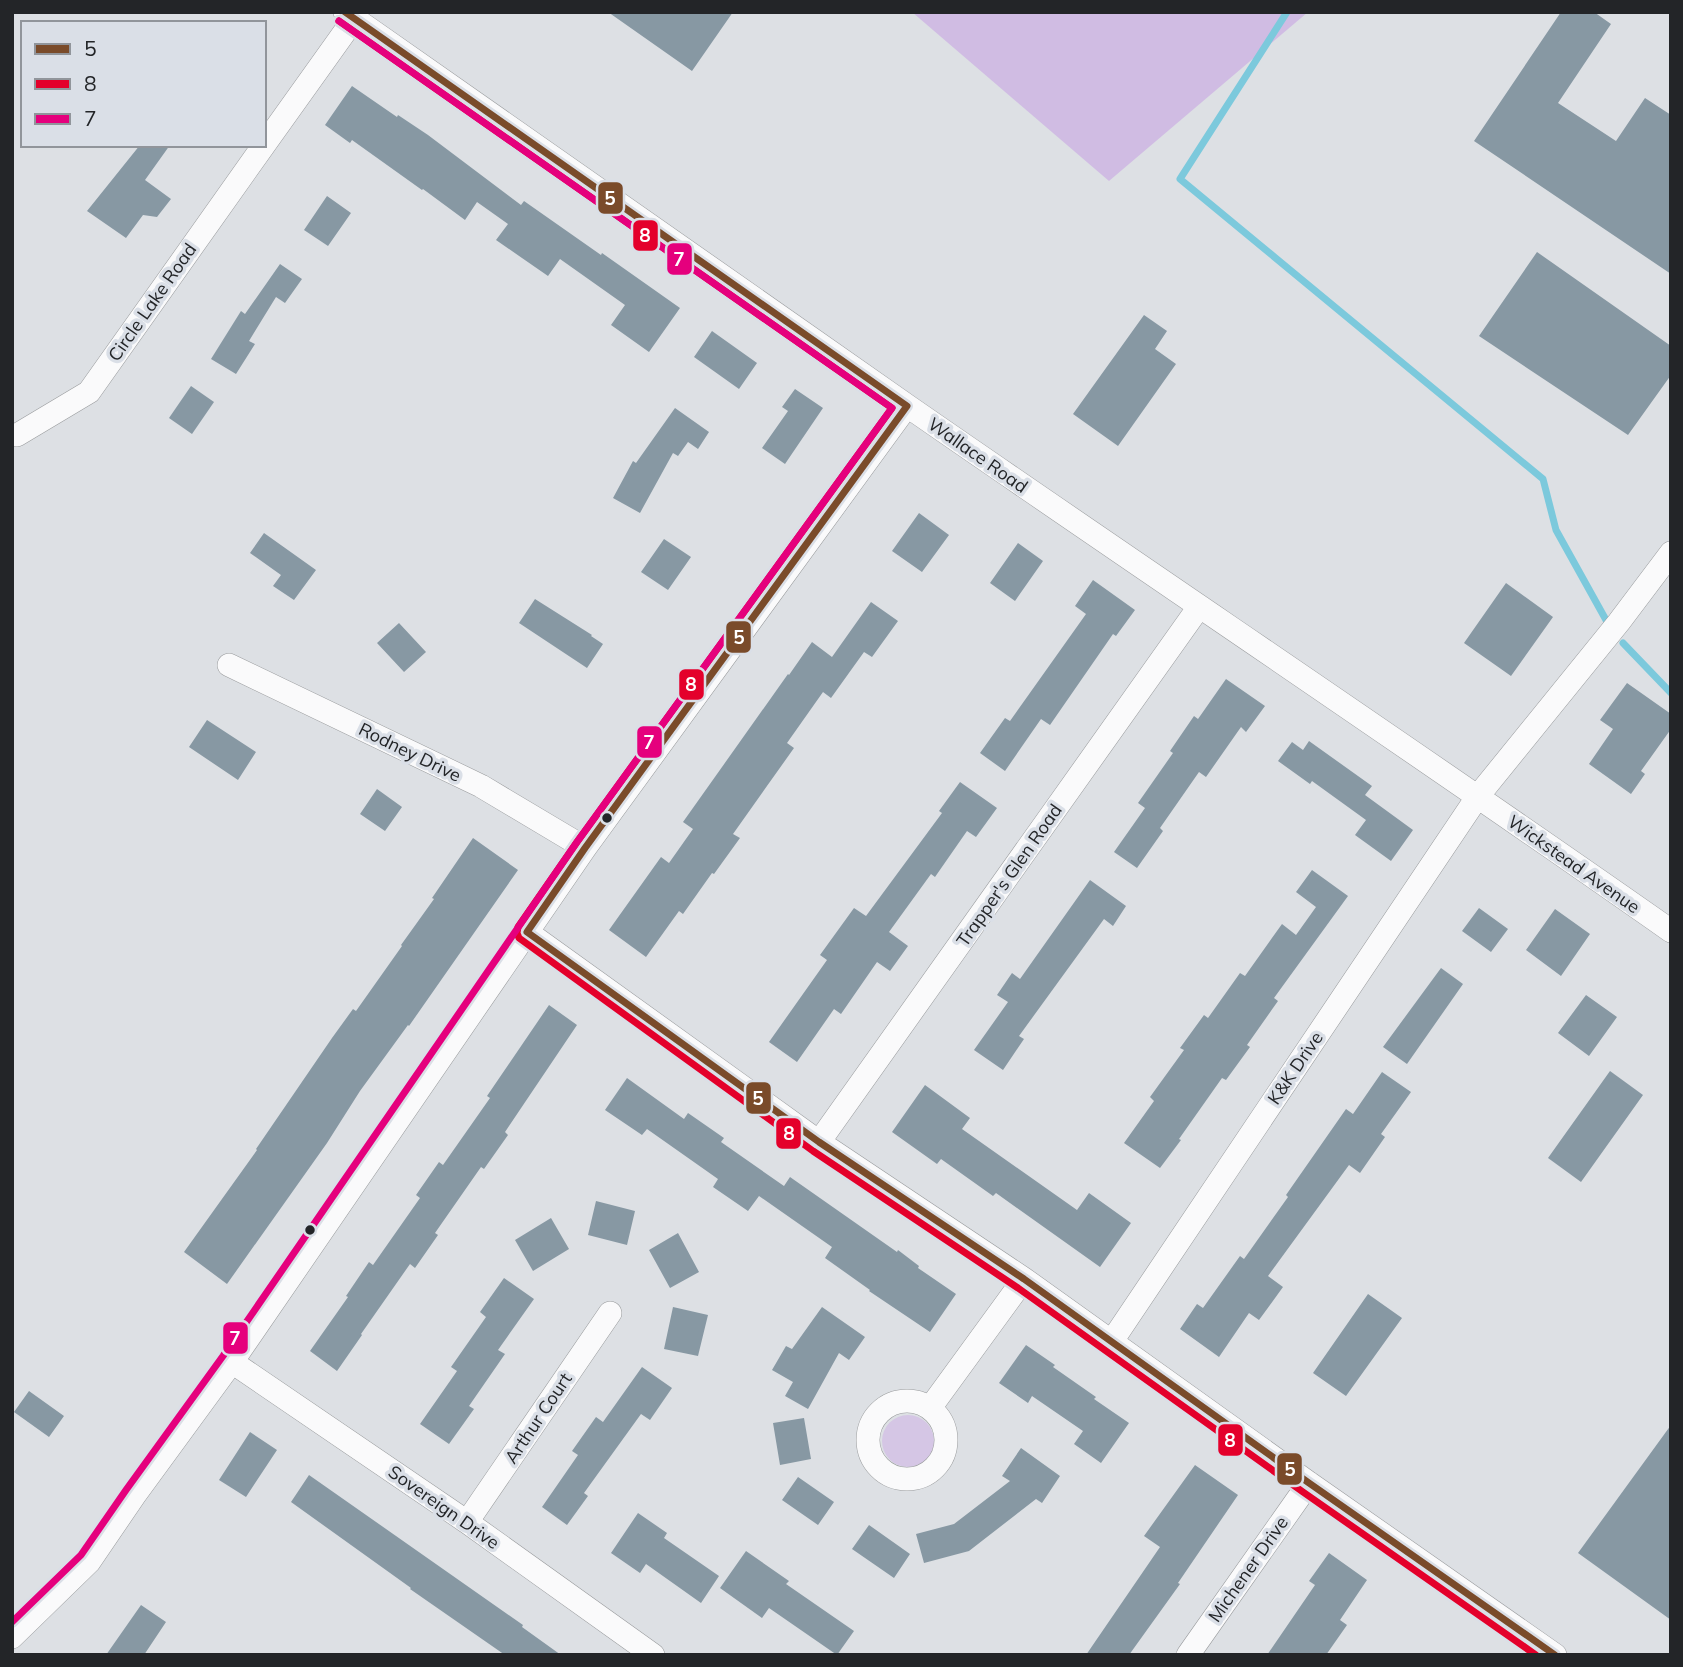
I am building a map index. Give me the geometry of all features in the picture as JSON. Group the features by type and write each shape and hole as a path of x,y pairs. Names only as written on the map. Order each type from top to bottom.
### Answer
{"street":[{"name":"Circle Lake Road","path":"266,142 349,15"},
{"name":"Wallace Road","path":"349,15 907,406 1478,796"},
{"name":"Circle Lake Road","path":"18,435 89,392 263,147"},
{"path":"12,1637 89,1562 232,1362 585,848 907,406"},
{"name":"K&K Drive","path":"1112,1341 1478,796 1619,622 1671,553"},
{"name":"Trapper's Glen Road","path":"819,1142 1199,607"},
{"name":"Rodney Drive","path":"229,665 481,786 585,848"},
{"name":"Wickstead Avenue","path":"1478,796 1671,931"},
{"path":"527,932 819,1142 1024,1279 1308,1483 1555,1655"},
{"path":"930,1408 1024,1279"},
{"name":"Arthur Court","path":"467,1522 610,1313"},
{"name":"Sovereign Drive","path":"232,1362 467,1522 653,1655"},
{"name":"Michener Drive","path":"1188,1655 1308,1483"}],"shaded area":[{"path":"912,12 1308,12 1109,181"},
{"path":"908,1415 927,1422 934,1441 927,1460 908,1467 889,1460 882,1441 889,1422"}],"building":[{"path":"608,12 733,12 692,71"},
{"path":"1561,12 1594,12 1611,24 1558,103 1616,141 1645,98 1671,115 1671,274 1474,141"},
{"path":"352,86 428,135 521,205 524,201 680,308 649,352 611,325 625,305 560,259 548,276 496,240 508,224 477,202 465,220 352,140 350,143 325,125"},
{"path":"138,147 169,147 145,180 171,199 157,217 143,215 126,238 87,211"},
{"path":"327,196 351,213 328,246 304,230"},
{"path":"1537,252 1671,346 1671,375 1628,435 1479,336"},
{"path":"280,264 302,279 285,303 276,297 249,341 255,344 236,374 211,359 241,311 245,314"},
{"path":"1144,315 1167,331 1155,349 1176,364 1118,446 1073,414"},
{"path":"712,331 757,363 739,389 694,357"},
{"path":"191,386 214,402 192,434 169,418"},
{"path":"795,389 823,408 785,464 762,448 788,411 782,407"},
{"path":"675,408 709,432 698,449 688,442 678,456 673,453 640,513 613,498 633,461 636,463"},
{"path":"919,513 949,535 922,572 892,551"},
{"path":"264,533 316,570 294,600 273,586 281,575 250,553"},
{"path":"664,539 691,557 668,590 641,572"},
{"path":"1018,543 1043,561 1015,601 990,583"},
{"path":"1093,580 1135,610 1116,636 1113,634 1050,725 1041,719 1005,771 980,753 1005,718 1010,721 1086,614 1075,606"},
{"path":"1506,583 1553,617 1511,676 1464,643"},
{"path":"535,599 603,644 587,668 519,623"},
{"path":"871,602 898,621 872,657 864,652 831,698 823,692 787,743 794,748 733,834 740,838 683,914 679,911 646,957 609,930 661,857 669,863 693,829 683,822 812,642 832,657"},
{"path":"399,623 426,652 404,672 377,643"},
{"path":"1226,679 1265,706 1246,732 1241,727 1206,777 1199,772 1160,828 1163,831 1137,868 1114,852 1145,808 1138,803 1173,753 1170,751 1194,716 1198,719"},
{"path":"1627,683 1671,714 1671,729 1641,771 1645,774 1631,794 1589,764 1613,729 1600,720"},
{"path":"207,720 256,752 238,780 189,747"},
{"path":"1309,741 1372,786 1365,795 1413,830 1391,861 1355,835 1366,820 1312,781 1310,784 1278,761 1292,742 1303,750"},
{"path":"960,782 997,808 976,837 967,831 935,877 931,874 889,932 908,946 890,971 877,962 841,1014 834,1009 797,1062 769,1042 827,960 820,955 854,908 866,916 942,813 939,811"},
{"path":"377,789 402,807 385,831 360,814"},
{"path":"473,838 518,870 360,1091 327,1143 227,1284 184,1252 332,1038 353,1009 356,1011 402,946"},
{"path":"1312,870 1348,896 1274,998 1278,1001 1247,1045 1250,1047 1226,1080 1222,1078 1160,1168 1124,1143 1154,1101 1150,1097 1184,1050 1180,1048 1204,1015 1208,1018 1240,973 1245,976 1282,924 1296,935 1316,907 1296,892"},
{"path":"1090,880 1126,906 1113,926 1104,919 1019,1036 1024,1039 1003,1070 974,1050 1008,1002 997,995 1012,973 1020,979"},
{"path":"1479,908 1508,929 1491,952 1462,931"},
{"path":"1555,909 1590,934 1561,976 1526,950"},
{"path":"1441,968 1463,984 1407,1064 1383,1047"},
{"path":"1586,995 1617,1017 1589,1056 1558,1033"},
{"path":"549,1005 577,1025 505,1132 508,1135 484,1169 481,1167 435,1233 438,1235 415,1268 410,1264 337,1371 310,1351 369,1262 373,1265 420,1198 416,1195 439,1162 443,1165 490,1098 487,1096"},
{"path":"1610,1071 1643,1095 1581,1182 1548,1158"},
{"path":"1382,1072 1411,1092 1381,1134 1385,1137 1360,1173 1349,1165 1268,1276 1283,1287 1259,1320 1249,1313 1219,1357 1180,1329 1197,1304 1203,1308 1240,1256 1244,1259 1346,1109 1353,1114"},
{"path":"627,1078 684,1119 688,1113 724,1138 721,1142 784,1186 790,1177 897,1252 898,1250 919,1266 918,1268 956,1294 930,1332 825,1258 832,1247 759,1196 748,1211 713,1187 718,1179 647,1129 642,1135 605,1110"},
{"path":"925,1085 970,1118 962,1129 1077,1210 1089,1193 1131,1223 1100,1267 996,1193 993,1196 941,1159 937,1164 892,1132"},
{"path":"596,1201 635,1211 627,1245 588,1235"},
{"path":"551,1218 569,1249 533,1271 515,1240"},
{"path":"678,1233 699,1272 670,1288 649,1250"},
{"path":"504,1278 534,1299 498,1350 505,1354 469,1406 474,1409 449,1444 420,1424 457,1371 451,1367 486,1317 480,1312"},
{"path":"1368,1294 1402,1318 1346,1396 1313,1373"},
{"path":"673,1307 708,1315 698,1356 664,1349"},
{"path":"822,1307 865,1337 849,1360 839,1353 808,1409 785,1396 793,1382 772,1370 786,1346 792,1349"},
{"path":"1026,1345 1129,1423 1101,1463 1074,1444 1083,1431 1032,1396 1028,1403 999,1383"},
{"path":"642,1367 672,1388 650,1420 641,1414 584,1493 588,1496 567,1525 542,1507 578,1455 572,1451 596,1417 603,1422"},
{"path":"29,1391 64,1416 49,1437 14,1412"},
{"path":"804,1418 811,1459 780,1465 773,1423"},
{"path":"1671,1425 1671,1620 1578,1553"},
{"path":"250,1432 277,1450 246,1497 219,1480"},
{"path":"1021,1448 1060,1476 1042,1503 1036,1499 969,1551 924,1563 916,1534 954,1524 1010,1481 1002,1476"},
{"path":"1195,1465 1238,1495 1178,1583 1180,1584 1129,1655 1086,1655 1160,1547 1144,1536"},
{"path":"309,1475 523,1625 522,1627 561,1655 505,1655 410,1589 291,1502"},
{"path":"798,1477 834,1502 818,1525 782,1500"},
{"path":"638,1513 667,1533 664,1538 719,1576 701,1603 646,1564 640,1573 611,1553"},
{"path":"869,1525 910,1554 894,1578 852,1549"},
{"path":"746,1551 789,1581 786,1584 854,1631 837,1655 769,1608 762,1618 720,1588"},
{"path":"1329,1553 1367,1580 1340,1620 1347,1625 1326,1655 1267,1655 1315,1585 1309,1581"},
{"path":"141,1605 166,1622 144,1655 106,1655"}],"waterway":[{"path":"1287,12 1180,179 1543,479 1556,530 1606,620"},
{"path":"1623,643 1671,693"}],"transit line":[{"name":"5","path":"345,12 907,406 585,848 527,932 819,1142 1024,1279 1555,1655"},
{"name":"8","path":"339,21 892,408 577,842 518,927 519,938 813,1151 1018,1288 1536,1655"},
{"name":"7","path":"12,1622 81,1555 223,1356 577,842 892,408 339,21"}]}
